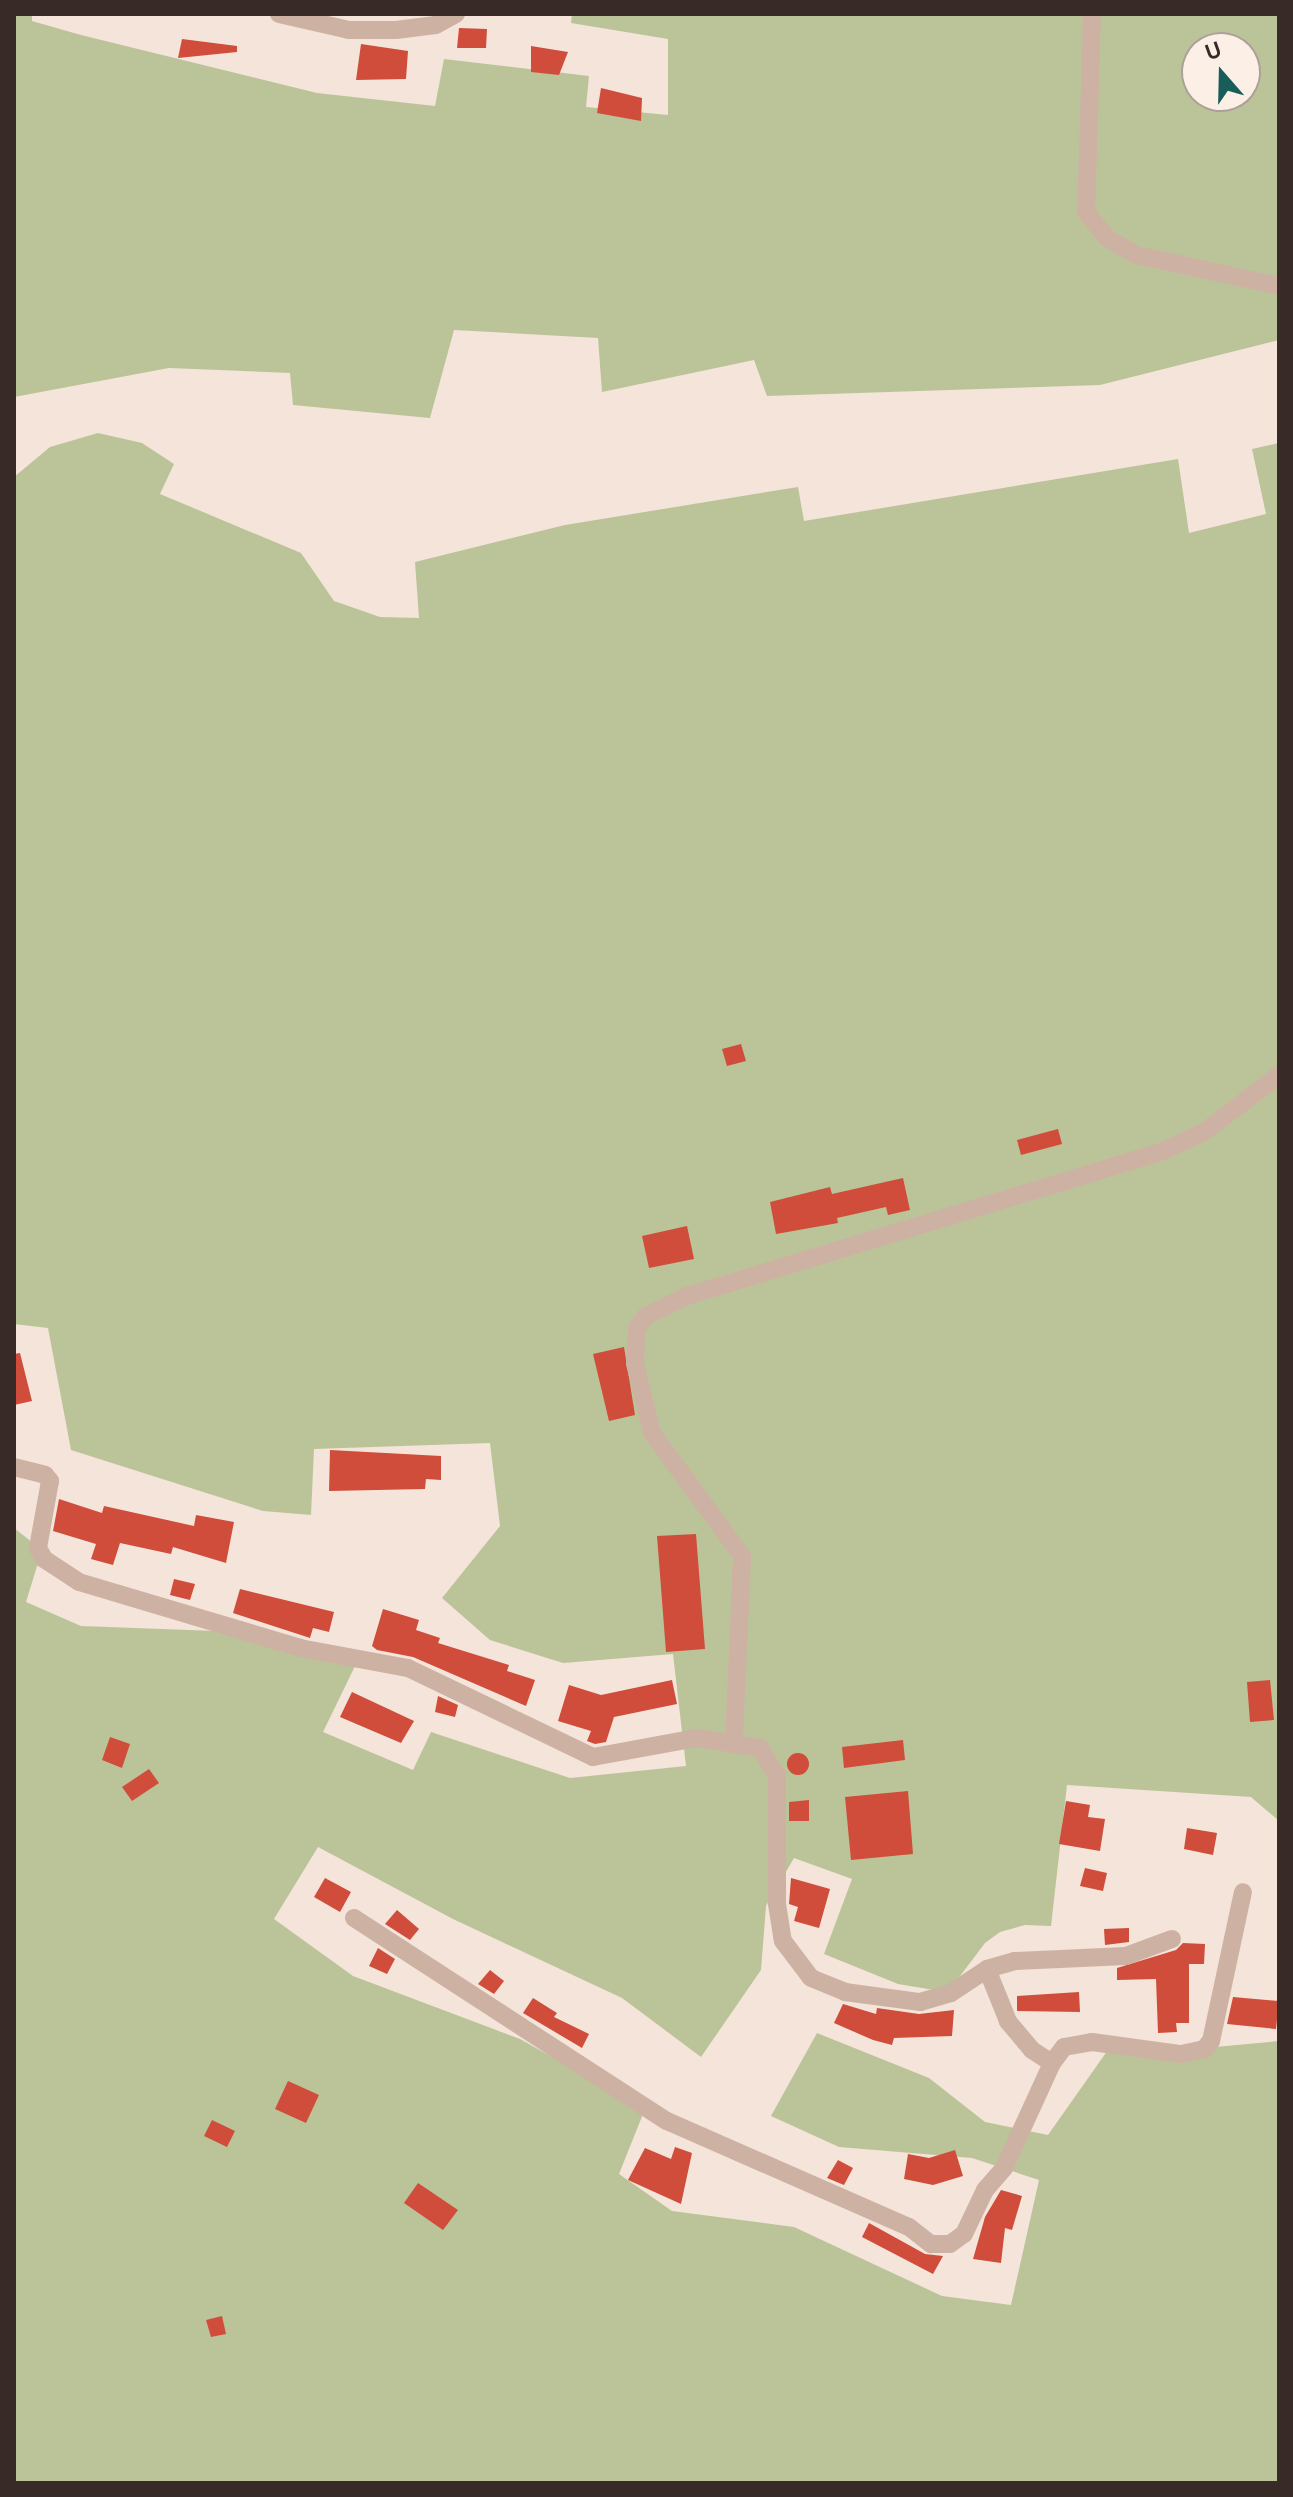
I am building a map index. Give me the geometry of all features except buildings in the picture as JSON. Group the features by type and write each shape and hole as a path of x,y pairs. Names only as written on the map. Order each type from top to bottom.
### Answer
{"street":[{"path":"279,14 349,30 396,30 436,25 456,14"},
{"path":"1092,14 1086,212 1106,237 1136,255 1279,286"},
{"path":"734,1741 742,1556 652,1433 635,1363 637,1328 646,1316 687,1296 1163,1151 1204,1132 1279,1075"},
{"path":"14,1467 50,1481 38,1548 44,1559 79,1582 300,1648 408,1668 593,1757 659,1742 734,1741 760,1748 777,1775 777,1904 783,1941 811,1978 845,1992 920,2002 951,1993 987,1969 1015,1961 1126,1956 1172,1939"},
{"path":"354,1918 667,2121 909,2227 931,2244 950,2244 964,2234 985,2190 1004,2168 1052,2063 1064,2047 1092,2042 1181,2054 1204,2049 1211,2041 1243,1892"},
{"path":"987,1969 1008,2021 1032,2050 1052,2063"}],"green space":[{"path":"14,14 32,14 32,21 81,35 317,93 435,106 444,59 589,76 586,107 668,115 668,39 571,23 572,14 1279,14 1279,340 1100,385 767,396 754,360 602,392 598,338 454,330 430,418 293,405 290,373 169,368 14,397"},
{"path":"98,433 142,443 174,464 160,494 301,553 334,601 380,617 419,618 415,562 565,525 798,487 804,521 1178,459 1189,533 1266,514 1252,449 1279,443 1279,1821 1251,1797 1067,1785 1051,1926 1025,1925 1000,1932 985,1943 954,1984 940,1991 898,1984 824,1954 852,1879 794,1858 766,1906 761,1970 701,2057 622,1998 453,1919 318,1847 274,1919 353,1976 520,2039 645,2109 619,2174 672,2211 794,2227 942,2296 1011,2305 1039,2180 972,2158 839,2147 771,2116 817,2033 929,2078 985,2122 1048,2135 1110,2047 1172,2051 1279,2041 1279,2483 14,2483 14,1528 42,1550 26,1602 81,1626 243,1632 357,1662 323,1732 413,1770 431,1732 570,1778 686,1766 673,1654 563,1663 490,1640 442,1598 500,1526 490,1443 314,1449 311,1515 263,1511 71,1450 48,1328 14,1324 14,477 50,447"}]}
